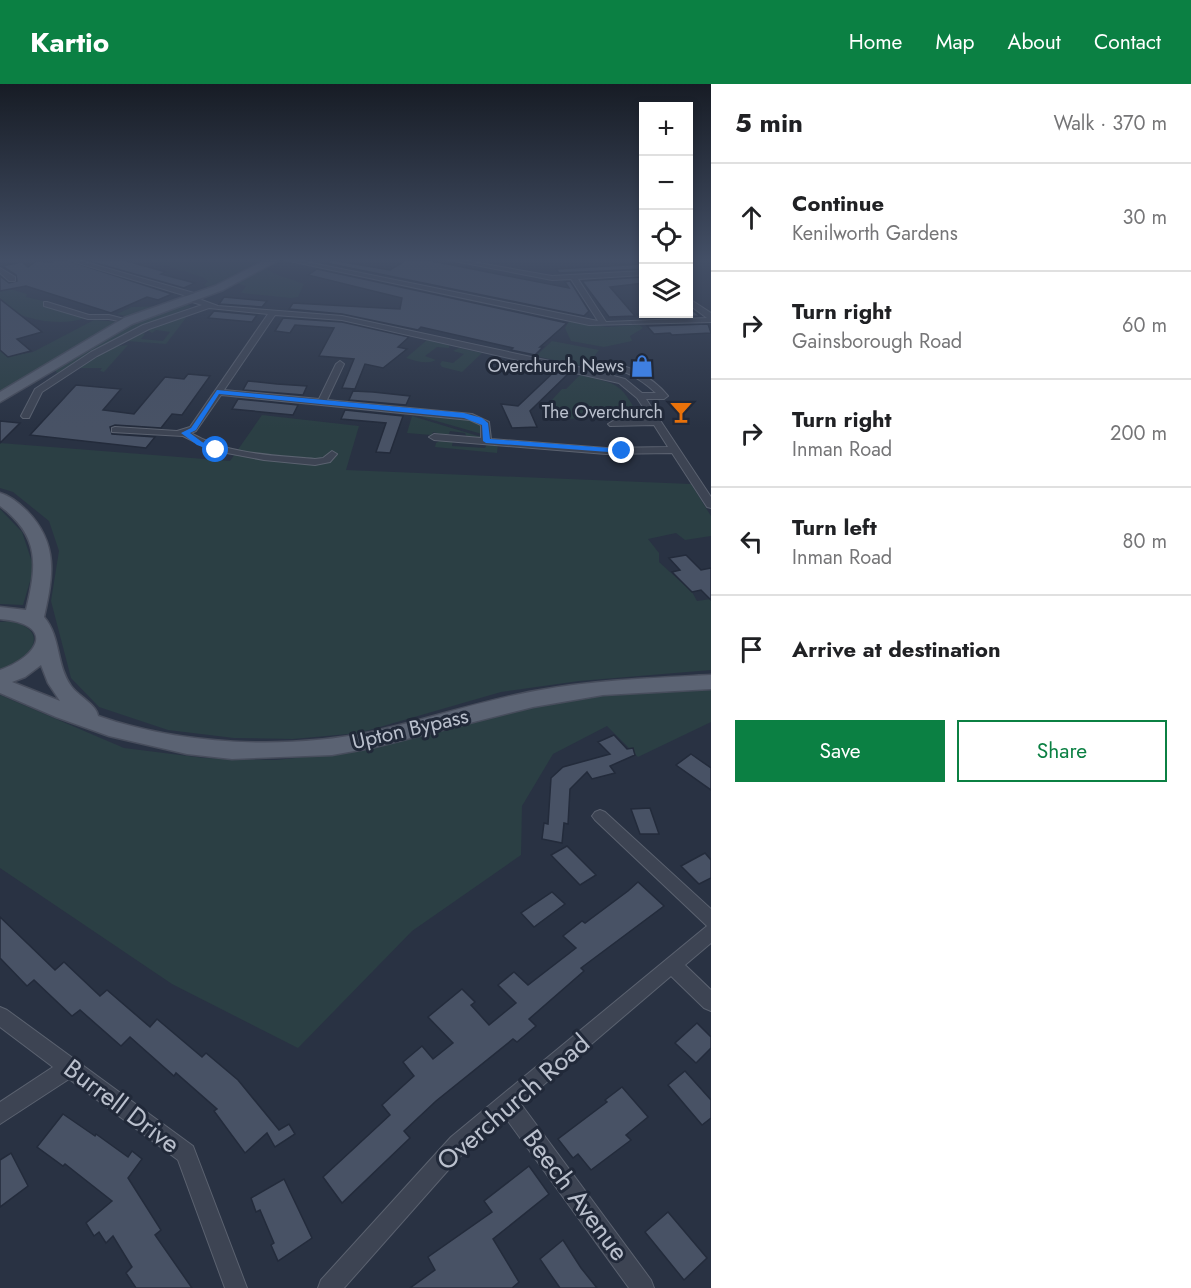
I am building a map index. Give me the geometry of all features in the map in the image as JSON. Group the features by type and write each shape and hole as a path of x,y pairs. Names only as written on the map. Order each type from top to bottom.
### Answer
{"main road":[{"path":"0,398 128,321 142,316"},
{"path":"0,410 66,357"},
{"path":"0,498 24,517 35,533 45,555 43,580 34,619 25,615 0,613"},
{"name":"Upton Bypass","path":"34,619 42,624 51,668 56,683 65,696 77,708 110,728"},
{"path":"0,678 21,670 34,661 43,651 46,640"},
{"name":"Upton Bypass","path":"0,685 64,712 110,728 187,746 232,751 332,747 371,740 533,699 603,688 711,682"}],"street":[{"path":"85,316 128,321"},
{"path":"26,416 38,391 52,381 122,338 172,316"},
{"path":"115,430 178,435 193,429 271,316"},
{"path":"317,316 342,318 622,381 640,396 711,505"},
{"path":"565,316 604,324 711,318"},
{"path":"599,316 604,324"},
{"path":"321,402 340,364"},
{"path":"589,372 595,365 602,364 621,368 655,385 664,396 640,396"},
{"path":"36,381 52,381"},
{"path":"217,392 472,417 486,424 486,441"},
{"path":"613,423 656,422"},
{"path":"185,433 199,443 216,450 315,462 326,460 332,454"},
{"path":"435,437 606,451 675,450"},
{"path":"600,816 711,920"},
{"name":"Overchurch Road","path":"329,1288 458,1144 711,932"},
{"path":"672,965 711,1002"},
{"name":"Burrell Drive","path":"0,1016 186,1153 236,1288"},
{"path":"0,1114 70,1067"},
{"name":"Beech Avenue","path":"508,1104 643,1288"}],"green space":[{"path":"25,316 85,318 53,322"},
{"path":"126,316 167,316 129,331 66,369 57,373 55,370 69,359 0,394 0,348 8,357 33,352 94,320 121,322 129,317"},
{"path":"187,316 166,344 126,341 140,332 145,334 141,339 163,341 170,332 156,330 152,333 146,329"},
{"path":"569,321 607,327 639,325 643,328 630,336 632,341 604,347 571,341 565,328"},
{"path":"427,340 449,345 449,348 437,347 425,356 436,360 429,362 406,358"},
{"path":"552,341 599,350 586,367 536,356"},
{"path":"128,345 104,372 100,371 102,368 77,368 109,347"},
{"path":"459,348 482,353 462,372 442,367 440,364 442,361 453,363 464,354 453,351"},
{"path":"580,375 618,387 641,419 606,420 604,417 564,419 542,411 562,389 566,389"},
{"path":"412,414 473,419 483,425 482,434"},
{"path":"262,415 359,426 346,470 691,484 711,516 711,536 685,540 676,533 648,539 659,553 659,562 692,592 697,601 711,599 711,670 579,681 501,692 359,733 293,739 234,738 168,730 99,707 71,678 51,601 59,551 49,521 13,492 0,488 0,443 230,461"},
{"path":"412,416 482,436 476,439 467,438 465,433 450,431 448,436 433,432 432,435 407,433"},
{"path":"441,440 453,440 452,446 485,448 487,444 498,444 497,453 435,447 436,443"},
{"path":"0,509 22,532 34,568 23,605 0,604"},
{"path":"10,621 31,632 34,639 28,653 11,666 0,670 0,622"},
{"path":"711,690 711,722 638,757 607,726 553,754 522,806 521,855 412,931 298,1048 172,984 0,868 0,695 124,748 204,758 276,760 361,751 520,709 609,695"}],"building":[{"path":"0,316 22,316 42,332 17,339 31,351 8,357 0,350"},
{"path":"210,316 256,316 252,322 208,318"},
{"path":"352,316 535,316 567,323 540,347 543,347 535,355 421,327 418,330"},
{"path":"283,318 342,322 409,337 398,347 407,349 383,368 365,364 355,389 342,388 354,359 319,356 334,328 295,325 290,333 275,331"},
{"path":"708,324 711,333 672,335 670,333 654,334 647,326"},
{"path":"502,359 526,364 520,370 495,365"},
{"path":"555,371 568,374 530,411 537,427 512,428 501,404 518,406"},
{"path":"188,374 210,376 182,415 172,414 161,428 115,425 110,427 112,434 155,437 146,448 30,435 76,385 121,389 103,410 134,414 165,377 184,379"},
{"path":"248,381 307,386 303,395 243,390"},
{"path":"353,391 410,396 406,405 349,400"},
{"path":"238,399 298,405 293,415 232,409"},
{"path":"345,410 403,416 390,453 376,452 386,423 341,419"},
{"path":"0,421 20,423 0,443"},
{"path":"686,555 701,570 711,568 711,600 701,590 692,592 672,572 680,570 669,558"},
{"path":"614,735 627,749 633,748 635,755 610,766 615,773 592,779 587,772 570,789 568,824 564,823 562,843 542,839 544,823 548,824 551,778 563,767 610,754 598,742"},
{"path":"691,754 711,768 711,790 676,765"},
{"path":"650,808 659,834 640,834 631,809"},
{"path":"567,846 596,875 580,885 551,855"},
{"path":"705,853 711,860 711,878 699,884 681,866"},
{"path":"638,882 664,906 581,968 584,971 529,1019 536,1026 517,1042 513,1039 436,1101 404,1131 410,1138 342,1203 323,1177 390,1115 382,1105 414,1076 403,1062 422,1046 433,1059 453,1043 428,1017 462,989 475,1002 471,1005 489,1025 516,1003 498,985 514,972 528,985 576,948 563,936 582,921 585,923"},
{"path":"552,892 565,904 534,927 521,913"},
{"path":"0,917 55,970 64,962 100,996 107,990 150,1027 157,1019 202,1057 206,1053 238,1080 279,1130 289,1124 295,1134 275,1147 267,1133 245,1153 214,1111 217,1109 176,1073 174,1076 130,1037 121,1046 80,1010 72,1016 34,980 27,986 0,958"},
{"path":"697,1023 711,1037 711,1048 696,1063 675,1043"},
{"path":"685,1071 711,1100 711,1118 702,1125 668,1085"},
{"path":"622,1087 648,1117 626,1135 631,1140 591,1170 578,1154 573,1158 558,1139 607,1102 605,1100"},
{"path":"63,1114 128,1157 132,1151 142,1159 128,1178 161,1230 155,1235 192,1288 136,1288 126,1273 132,1267 113,1236 106,1243 99,1232 94,1236 86,1223 112,1201 65,1164 63,1166 37,1147"},
{"path":"11,1153 28,1186 0,1207 0,1160"},
{"path":"529,1166 549,1194 493,1239 519,1282 512,1288 410,1288 435,1270 428,1257 492,1212 484,1201"},
{"path":"284,1179 312,1238 278,1261 271,1245 274,1243 260,1210 256,1212 251,1198"},
{"path":"668,1212 707,1258 684,1280 645,1232"},
{"path":"563,1240 597,1288 560,1288 540,1259"}],"place":[{"name":"Overchurch News","path":"642,366"},
{"name":"The Overchurch","path":"681,412"}],"route":[{"path":"216,450 199,443 185,433 193,429 217,392 472,417 486,424 486,441 622,451"}]}
